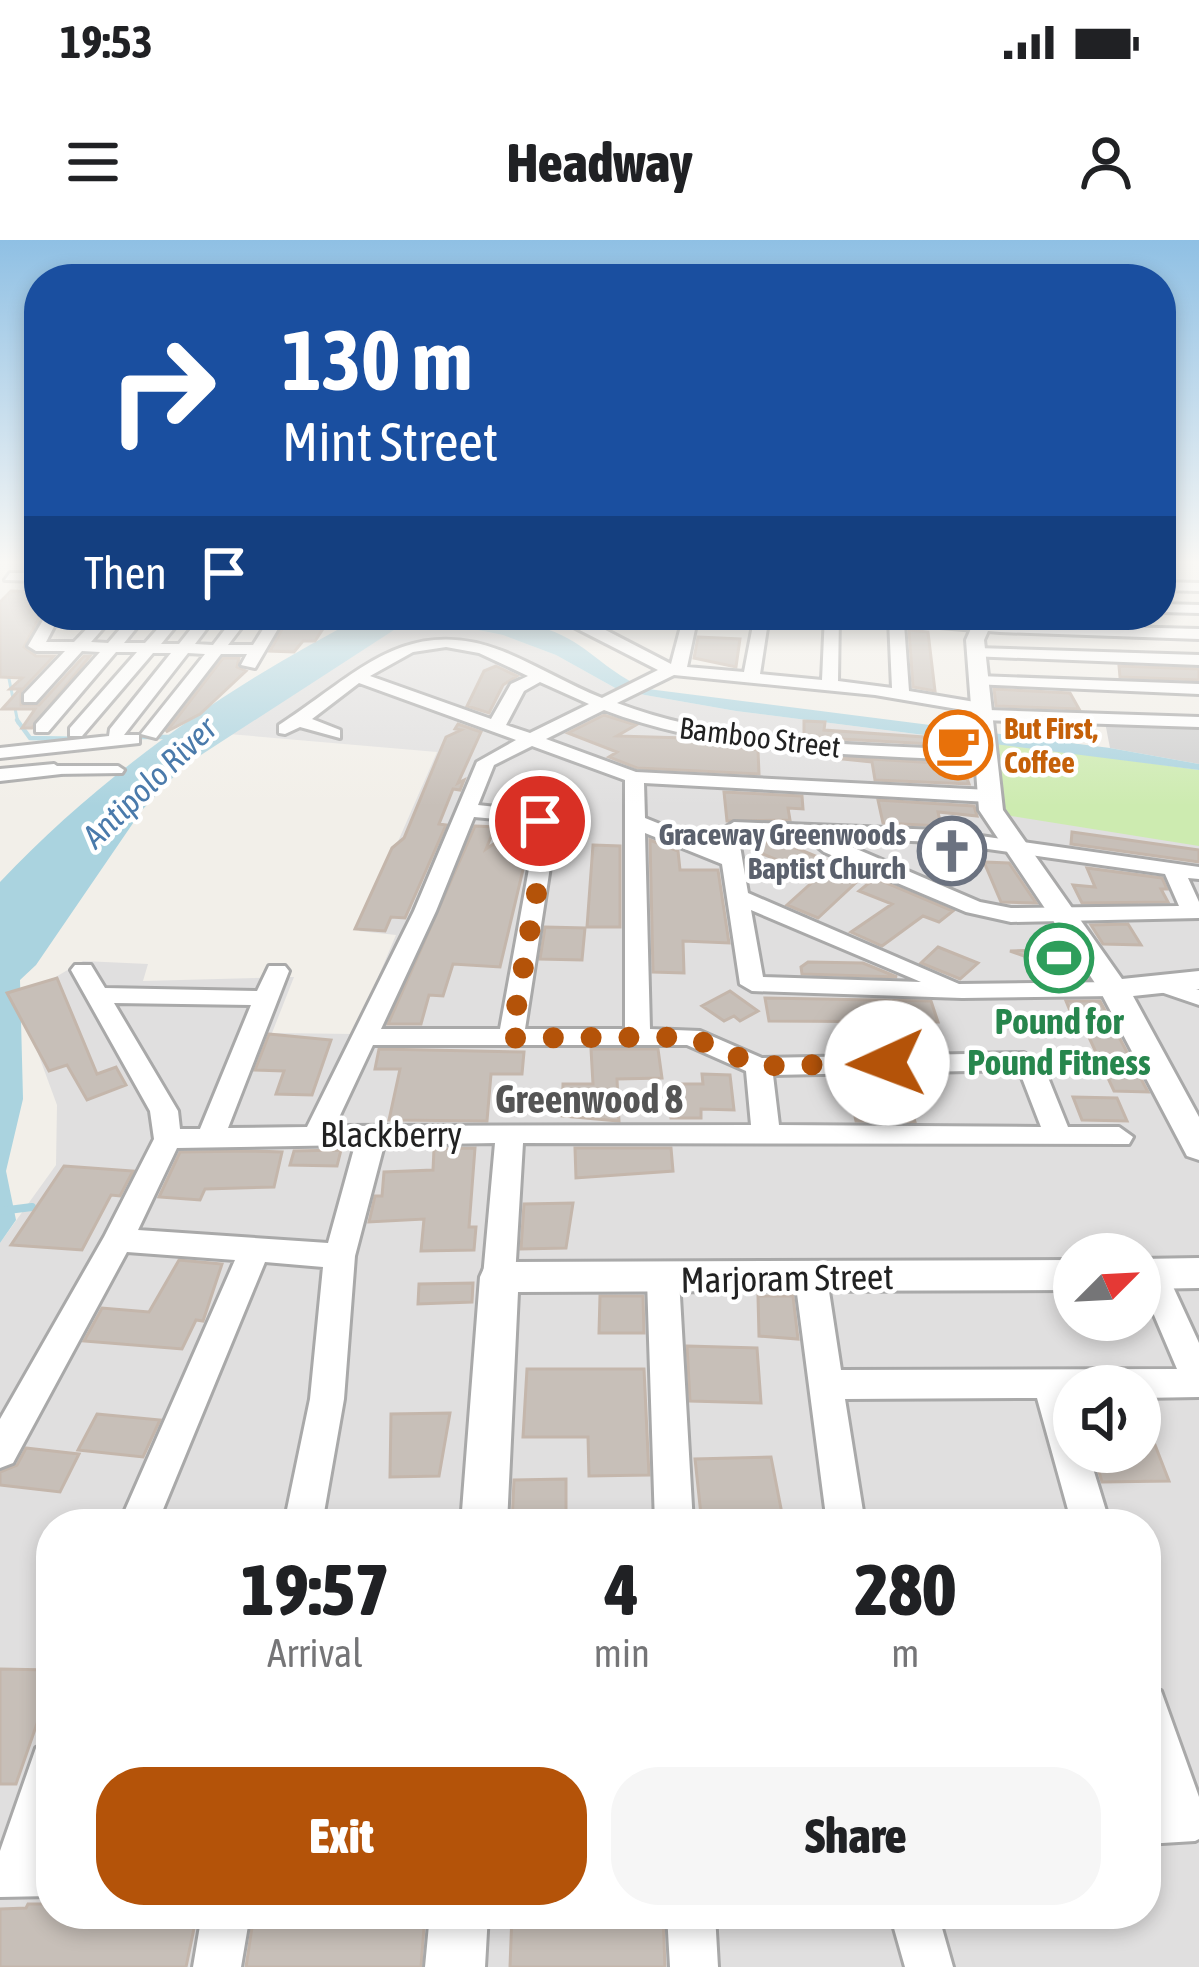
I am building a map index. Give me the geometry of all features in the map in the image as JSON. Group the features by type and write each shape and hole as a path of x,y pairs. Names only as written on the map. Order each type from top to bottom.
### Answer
{"street":[{"path":"35,646 184,648 253,657 260,646"},
{"path":"30,698 80,646"},
{"path":"76,732 150,646"},
{"path":"116,733 186,646"},
{"path":"0,753 145,736 223,646"},
{"name":"Bamboo Street","path":"334,734 292,724 405,650 427,646"},
{"name":"Bamboo Street","path":"458,646 503,658 602,702 686,723 765,735 984,730"},
{"path":"627,646 670,672 901,694 984,730 1199,722"},
{"path":"317,1135 366,1037 486,762 670,672 679,666 684,646"},
{"path":"751,680 757,646"},
{"path":"830,686 831,646"},
{"path":"898,646 901,694"},
{"path":"978,646 991,810 1114,989 1199,1148"},
{"path":"42,728 113,647"},
{"path":"976,653 1199,660"},
{"path":"496,728 517,688 542,675"},
{"path":"361,678 634,777 989,796"},
{"path":"978,681 1199,688"},
{"path":"0,775 118,770"},
{"path":"634,777 638,1037"},
{"path":"465,810 526,815 546,828 511,1038"},
{"path":"634,821 730,860"},
{"path":"1199,873 938,836 729,830 752,984 962,992 1114,989 1199,980"},
{"path":"811,833 830,848 974,907 1011,915 1193,913 1173,869"},
{"path":"736,896 962,992"},
{"path":"212,1136 278,971"},
{"path":"0,1452 118,1240 168,1139 164,1111 89,982 266,998"},
{"path":"1160,984 1199,998"},
{"path":"366,1037 708,1041 759,1066 1024,1061 1030,1065 1058,1136"},
{"path":"759,1066 766,1133"},
{"path":"485,1509 510,1133"},
{"name":"Blackberry","path":"168,1139 510,1133 1119,1137"},
{"path":"307,1509 327,1399 340,1256 372,1136"},
{"path":"118,1240 340,1256"},
{"path":"144,1509 256,1248"},
{"path":"1161,1274 1199,1273"},
{"name":"Marjoram Street","path":"499,1276 1053,1275"},
{"path":"811,1278 844,1509"},
{"path":"663,1279 673,1509"},
{"path":"824,1385 1199,1381 1161,1304"},
{"path":"1050,1385 1087,1509"},
{"path":"1161,1764 1175,1819"},
{"path":"22,1874 36,1820"},
{"path":"218,1967 224,1929"},
{"path":"455,1967 458,1929"},
{"path":"692,1929 694,1967"},
{"path":"918,1929 929,1967"}],"shaded area":[{"path":"369,646 531,646 617,689 645,695 736,711 1199,770 1199,1967 0,1967 0,1243 56,1165 57,1105 18,999 83,961 148,964 143,981 294,977 272,1033 354,1034 396,935 359,931 437,752 229,734"},
{"path":"1105,722 1199,725 1199,764 1110,748"}],"green space":[{"path":"996,742 1199,770 1199,846 1011,816 1003,807"}],"water":[{"name":"Antipolo River","path":"308,646 370,646 184,766 142,810 36,965 20,980 23,1099 6,1171 16,1220 0,1243 0,882 126,767"},
{"path":"531,646 578,646 648,689 1110,748 1199,764 1199,770 736,711 645,695 617,689"}],"building":[{"path":"0,646 25,646 36,656 54,656 21,691 21,705 39,705 84,656 90,656 32,728 22,728 35,709 2,709 20,689 10,689 22,678 0,677"},
{"path":"273,646 299,646 294,652 270,651"},
{"path":"696,646 739,646 736,667 694,658"},
{"path":"910,646 930,646 935,691 913,687"},
{"path":"223,658 239,658 237,667 246,671 200,714 166,732"},
{"path":"496,666 517,676 503,685 489,713 467,706 484,671"},
{"path":"1119,666 1199,669 1199,680 1120,677"},
{"path":"994,689 1070,693 1079,709 996,706"},
{"path":"604,715 636,725 617,736 686,738 758,750 759,774 637,768 609,757 617,752 568,733"},
{"path":"804,721 825,722 824,730 967,740 968,746 804,737"},
{"path":"458,724 481,732 458,783 464,780 460,790 453,789 439,824 446,825 405,918 391,917 385,931 355,929 392,848 404,838 446,737 461,730 455,729"},
{"path":"804,755 971,765 963,767 969,784 875,780 872,762"},
{"path":"724,792 802,796 803,809 788,808 790,820 727,821"},
{"path":"878,800 974,806 977,816 938,812 941,826 883,823"},
{"path":"475,826 495,827 486,849 501,839 530,840 500,967 453,964 443,996 429,995 421,1024 388,1024"},
{"path":"1072,832 1199,850 1199,862 1071,844"},
{"path":"650,840 678,851 680,870 718,870 729,943 683,941 684,973 653,972"},
{"path":"771,840 795,841 796,848 863,876 818,918 787,905 818,877 753,850"},
{"path":"593,845 620,846 620,927 587,927"},
{"path":"984,862 1009,863 1036,903 1001,902"},
{"path":"1087,868 1162,878 1167,889 1161,889 1168,902 1082,903 1073,885 1095,887"},
{"path":"875,878 953,911 939,922 923,916 882,946 851,932 892,904 859,891"},
{"path":"1128,924 1141,945 1103,944 1091,925"},
{"path":"545,927 585,928 582,960 540,959"},
{"path":"938,947 978,963 960,979 921,963"},
{"path":"1067,949 1086,978 1010,951"},
{"path":"808,962 863,963 897,977 802,974 801,967"},
{"path":"57,978 97,1074 116,1067 126,1085 87,1100 67,1065 49,1071 7,993"},
{"path":"730,991 758,1011 740,1021 734,1016 724,1021 702,1006"},
{"path":"765,998 931,1001 938,1022 769,1021"},
{"path":"1066,1001 1100,1001 1148,1092 1114,1091 1080,1018 1073,1018"},
{"path":"269,1034 331,1040 312,1095 276,1094 284,1071 255,1070"},
{"path":"379,1049 524,1052 522,1074 491,1074 487,1121 389,1120 400,1069 375,1069"},
{"path":"591,1049 658,1049 662,1078 617,1079 619,1121 562,1116 563,1084 593,1084"},
{"path":"702,1074 730,1075 734,1110 701,1109 701,1118 671,1118 669,1084 703,1084"},
{"path":"846,1078 903,1078 915,1122 856,1121"},
{"path":"1073,1097 1117,1098 1127,1121 1082,1120"},
{"path":"475,1148 469,1227 476,1227 474,1250 421,1251 424,1219 369,1222 375,1196 382,1196 384,1172 433,1170 434,1149"},
{"path":"575,1148 671,1148 673,1171 576,1178"},
{"path":"341,1150 337,1166 290,1165 294,1151"},
{"path":"180,1152 282,1152 274,1187 205,1189 200,1200 159,1197"},
{"path":"64,1166 133,1171 120,1196 111,1195 82,1250 11,1245"},
{"path":"573,1203 566,1248 521,1249 524,1204"},
{"path":"179,1260 222,1264 203,1321 196,1320 182,1349 84,1341 102,1308 149,1312"},
{"path":"473,1283 472,1302 418,1304 419,1284"},
{"path":"600,1296 643,1296 644,1333 599,1333"},
{"path":"758,1296 793,1296 798,1339 759,1336"},
{"path":"687,1346 757,1348 761,1403 690,1401"},
{"path":"527,1369 644,1369 649,1475 589,1476 588,1437 523,1437"},
{"path":"450,1413 439,1476 390,1477 391,1414"},
{"path":"97,1414 160,1420 143,1457 78,1450"},
{"path":"26,1448 79,1454 60,1492 0,1485 0,1472 17,1465"},
{"path":"771,1457 781,1509 700,1509 695,1459"},
{"path":"1161,1460 1169,1481 1102,1482 1099,1473 1161,1473"},
{"path":"566,1479 566,1509 513,1509 514,1480"},
{"path":"0,1669 36,1670 36,1726 16,1784 0,1784"},
{"path":"36,1904 36,1929 194,1929 186,1967 0,1967 0,1909"},
{"path":"252,1929 424,1929 421,1967 246,1967"},
{"path":"511,1929 664,1929 665,1967 510,1967"}],"waterway":[{"path":"8,674 18,721"},
{"path":"18,721 30,738 90,739"},
{"name":"Antipolo River","path":"133,737 174,737"},
{"path":"0,1211 32,1207"}],"place":[{"name":"But First, Coffee","path":"958,745"},
{"name":"Graceway Greenwoods Baptist Church","path":"952,851"},
{"name":"Pound for Pound Fitness","path":"1059,958"}],"district":[{"name":"Greenwood 8","path":"589,1099"}],"route":[{"path":"540,821 546,839 511,1038 691,1037 759,1066 887,1063"}]}
